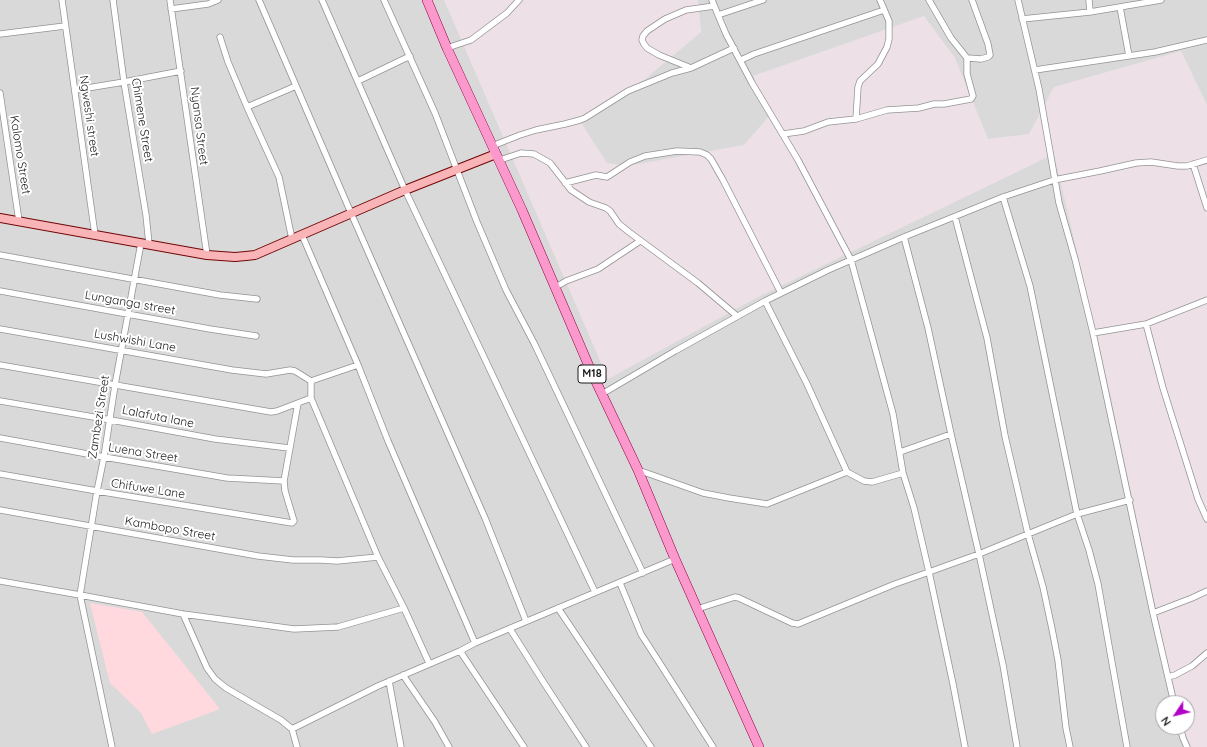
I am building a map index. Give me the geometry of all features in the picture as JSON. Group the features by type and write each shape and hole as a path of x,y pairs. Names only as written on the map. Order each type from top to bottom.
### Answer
{"main road":[{"name":"M18","path":"427,0 447,48 556,287 591,371 638,470 675,559 759,747"}],"street":[{"name":"Ngweshi street","path":"62,0 95,235"},
{"name":"Chimene Street","path":"113,0 124,82 146,215 145,244"},
{"name":"Nyansa Street","path":"170,0 207,255"},
{"path":"171,9 208,4 218,0"},
{"path":"259,0 485,518 526,621"},
{"path":"322,0 405,190 594,592"},
{"path":"384,0 435,113 477,222 506,290 534,343 643,573"},
{"path":"447,48 471,40 507,13 519,0"},
{"path":"718,15 762,0"},
{"path":"856,119 858,87 860,81 878,64 887,47 889,39 889,22 880,0"},
{"path":"782,134 804,131 828,122 856,119 887,110 919,108 934,104 944,104 971,99 973,96 967,74 967,58 951,38 929,0"},
{"path":"967,58 981,59 990,55 972,0"},
{"path":"1018,0 1035,70 1059,203 1093,332 1153,613 1172,695"},
{"path":"1089,0 1090,12"},
{"path":"1022,18 1090,12 1120,7 1133,2 1161,0"},
{"path":"691,68 659,55 647,48 642,40 643,36 651,27 679,12 713,3 755,88 798,160 852,260 893,414 903,473 914,508 929,572 964,747"},
{"path":"1120,7 1129,56"},
{"path":"741,60 754,54 884,10"},
{"path":"0,34 65,26"},
{"path":"220,37 228,62 279,177 292,239"},
{"path":"1035,70 1155,52 1207,40"},
{"path":"0,218 207,255 235,257 255,255 405,190 496,153 520,135 531,131 580,120 628,91 672,73 691,68 734,48"},
{"path":"358,81 410,56"},
{"path":"74,90 181,71"},
{"path":"247,106 296,86"},
{"name":"Kalomo Street","path":"0,93 19,221"},
{"path":"565,183 596,176 607,177 630,162 645,156 677,151 700,152 707,155 711,159 723,180 780,293"},
{"path":"496,153 534,154 550,163 571,190 583,198 610,211 619,224 698,283 736,316"},
{"path":"602,394 669,354 780,293 904,237 1003,197 1054,180 1144,162 1157,162 1178,166 1207,160"},
{"path":"1193,164 1207,208"},
{"path":"1003,197 1030,286 1077,514 1098,584 1127,747"},
{"path":"955,217 987,338 1006,436 1028,534 1043,587 1058,660 1066,728 1070,747"},
{"path":"302,235 474,643"},
{"path":"904,237 928,328 979,554 1003,665 1017,747"},
{"path":"556,287 566,281 598,269 640,241"},
{"name":"Zambezi Street","path":"80,595 128,314 135,279 145,244"},
{"path":"0,255 220,295 257,299"},
{"name":"Lunganga street","path":"0,291 256,336"},
{"path":"1093,332 1146,324 1207,300"},
{"path":"765,301 807,384 847,472 864,481 872,482 903,473"},
{"path":"1146,324 1198,500 1207,519"},
{"name":"Lushwishi Lane","path":"0,328 232,370 266,374 290,370 295,371 312,381"},
{"path":"0,365 271,412 311,398"},
{"path":"358,365 312,381 311,398 378,557 404,608 429,664"},
{"name":"Lalafuta lane","path":"0,401 215,439 289,448"},
{"path":"284,481 298,403"},
{"path":"900,452 951,434"},
{"name":"Luena Street","path":"0,438 227,478 284,481"},
{"path":"638,470 703,493 767,504 847,472"},
{"name":"Chifuwe Lane","path":"0,474 97,492 292,523 294,521 285,491 284,481"},
{"path":"697,609 736,597 792,623 798,624 896,584 979,554 1077,514 1130,500"},
{"name":"Kambopo Street","path":"0,510 258,556 293,560 321,560 337,562 378,557"},
{"path":"292,729 389,681 460,651 474,643 675,559"},
{"path":"0,581 183,614 294,629 338,627 404,608"},
{"path":"620,583 642,634 658,662 713,747"},
{"path":"1153,613 1207,591"},
{"path":"80,595 112,747"},
{"path":"558,608 651,747"},
{"path":"183,614 207,668 215,679 226,688 281,720 292,729 296,746"},
{"path":"510,629 586,747"},
{"path":"460,651 524,747"},
{"path":"1168,677 1192,666 1207,653"},
{"path":"403,675 435,722 449,747"},
{"path":"389,681 401,747"},
{"path":"1182,735 1187,747"}],"shaded area":[{"path":"0,0 444,0 608,379 758,297 1054,154 1110,393 1174,695 1155,695 1155,735 1183,735 1185,747 0,747"},
{"path":"698,0 1207,0 1207,105 1181,51 1054,87 1029,134 988,139 955,58 924,16 753,76 770,115 744,145 627,166 607,163 578,118 644,80 701,32"},
{"path":"90,603 142,612 220,709 152,734 141,713 110,683"}]}
